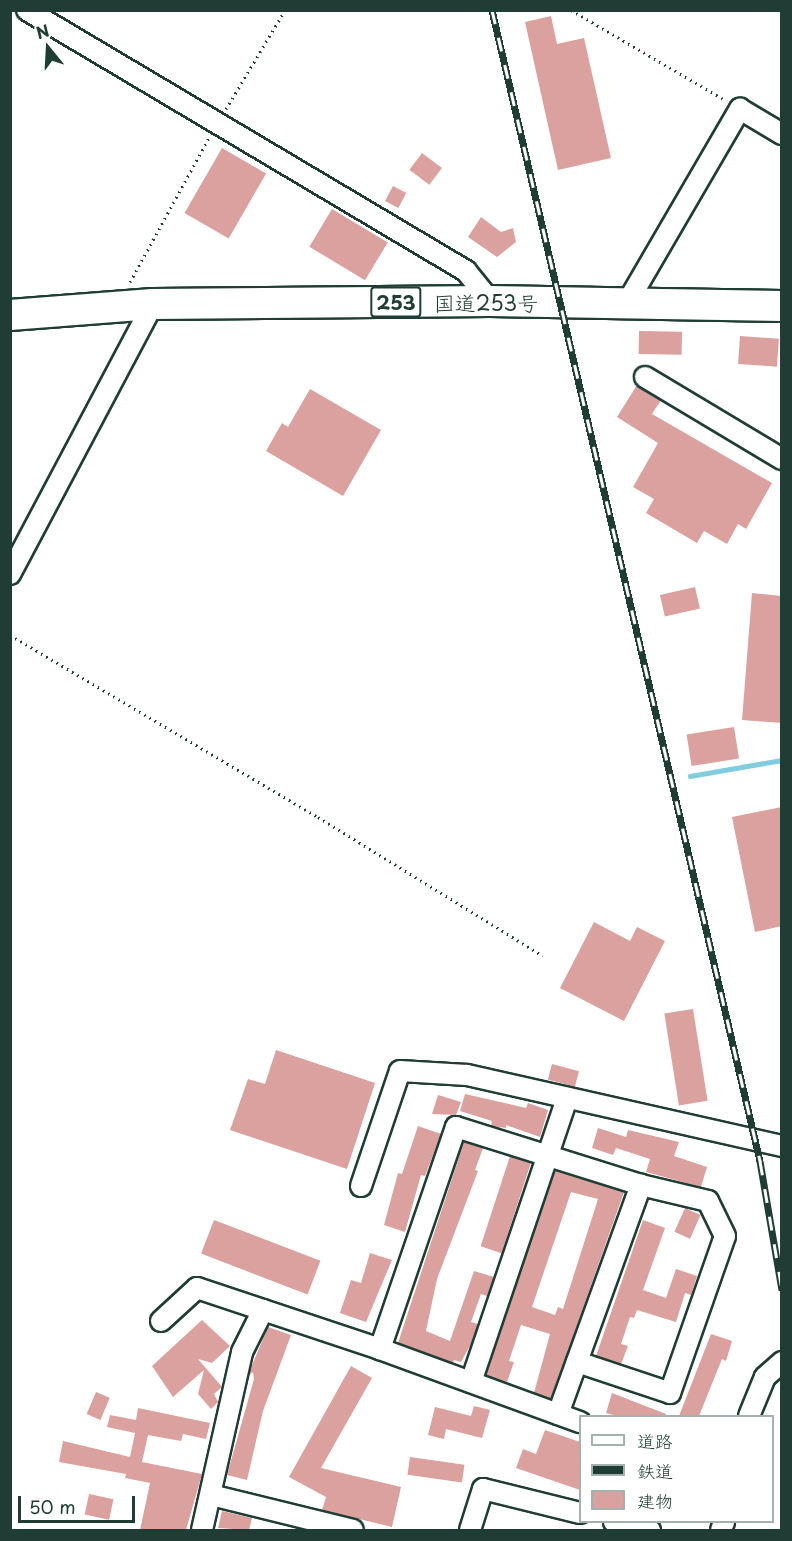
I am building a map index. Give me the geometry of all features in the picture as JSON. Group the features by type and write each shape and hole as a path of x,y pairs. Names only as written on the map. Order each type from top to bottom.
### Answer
{"highway":[{"name":"国道253号","path":"10,315 66,308 153,304 490,301 782,306"}],"street":[{"path":"27,10 466,271 490,301"},
{"path":"627,303 740,109 782,134"},
{"path":"10,574 153,304"},
{"path":"645,377 782,459"},
{"path":"361,1186 400,1071 467,1075 782,1146"},
{"path":"471,1382 550,1155 567,1098"},
{"path":"380,1349 456,1127 641,1185 708,1202 725,1236 670,1393 577,1362"},
{"path":"558,1414 641,1185"},
{"path":"161,1321 197,1288 380,1349 579,1422"},
{"path":"202,1530 242,1352 263,1310"},
{"path":"749,1415 765,1377 782,1362"},
{"path":"470,1530 483,1489 579,1513"},
{"path":"211,1495 353,1530"},
{"path":"622,1523 650,1530"}],"path":[{"path":"128,286 218,122 285,10"},
{"path":"571,10 740,109"},
{"path":"10,635 308,810 543,956"}],"building":[{"path":"551,16 557,44 584,38 611,158 558,170 525,22"},
{"path":"222,148 266,174 229,238 184,213"},
{"path":"422,153 442,168 429,185 409,170"},
{"path":"393,186 406,193 398,208 385,201"},
{"path":"332,209 388,242 365,280 309,247"},
{"path":"481,217 501,232 513,228 516,242 497,257 468,237"},
{"path":"639,331 682,332 682,355 639,354"},
{"path":"740,336 779,339 777,367 738,364"},
{"path":"637,385 661,400 652,414 772,483 746,529 738,524 727,544 704,531 697,543 646,513 654,499 633,487 658,443 617,417"},
{"path":"310,389 381,430 343,496 266,451 282,423 288,427"},
{"path":"695,587 700,608 665,617 660,595"},
{"path":"752,593 782,596 782,723 742,720"},
{"path":"734,727 739,759 692,766 687,735"},
{"path":"782,807 782,926 755,932 732,817"},
{"path":"594,922 630,941 637,927 665,941 624,1021 560,988"},
{"path":"693,1009 708,1101 679,1105 664,1014"},
{"path":"276,1050 375,1083 347,1169 230,1130 248,1079 265,1084"},
{"path":"552,1064 579,1071 575,1087 548,1079"},
{"path":"465,1094 526,1108 528,1103 548,1110 540,1137 506,1125 506,1128 491,1126 492,1121 460,1111"},
{"path":"438,1095 461,1102 456,1115 432,1114"},
{"path":"418,1126 441,1134 425,1176 421,1175 405,1232 384,1225 398,1173 402,1174"},
{"path":"598,1128 626,1137 628,1130 679,1142 674,1156 707,1167 701,1187 646,1172 650,1159 616,1148 613,1155 592,1148"},
{"path":"464,1142 483,1148 475,1170 478,1171 437,1279 426,1331 450,1341 474,1271 494,1277 487,1296 481,1294 471,1322 478,1324 471,1344 461,1362 454,1360 453,1363 398,1343"},
{"path":"510,1156 531,1163 502,1253 481,1246"},
{"path":"555,1171 624,1192 551,1399 534,1393 550,1334 521,1325 509,1361 514,1362 507,1382 486,1375","holes":["571,1192 598,1199 563,1309 558,1307 555,1315 532,1307"]},
{"path":"685,1208 701,1215 690,1239 674,1232"},
{"path":"214,1220 320,1261 308,1294 201,1254"},
{"path":"643,1220 665,1228 643,1290 666,1298 676,1269 697,1276 691,1295 685,1293 676,1322 637,1310 634,1318 630,1317 621,1344 628,1346 621,1364 596,1356"},
{"path":"370,1253 392,1260 366,1322 340,1313 351,1280 361,1283"},
{"path":"202,1320 230,1346 212,1363 198,1359 222,1387 214,1394 218,1402 211,1409 198,1394 204,1370 173,1397 152,1366"},
{"path":"268,1327 291,1335 263,1411 247,1480 227,1475 254,1379 253,1372 249,1375 250,1370"},
{"path":"711,1334 732,1341 726,1361 722,1359 699,1415 679,1415"},
{"path":"351,1366 372,1378 321,1468 401,1487 392,1527 322,1510 326,1497 289,1477"},
{"path":"96,1392 110,1398 100,1420 87,1414"},
{"path":"612,1393 666,1414 613,1415 606,1413"},
{"path":"474,1406 490,1410 482,1438 446,1429 444,1439 428,1435 435,1407 471,1416"},
{"path":"138,1408 210,1423 206,1439 183,1434 181,1441 148,1435 142,1462 202,1474 186,1530 140,1530 150,1483 125,1478 126,1474 59,1462 63,1441 130,1457 135,1433 107,1427 110,1415 136,1420"},
{"path":"545,1430 579,1442 579,1490 516,1468 523,1449 536,1454"},
{"path":"410,1457 464,1465 462,1482 407,1475"},
{"path":"89,1494 113,1499 109,1520 85,1515"},
{"path":"222,1511 252,1518 249,1530 218,1528"}],"waterway":[{"path":"690,776 782,760"}],"railway":[{"path":"492,10 760,1161 782,1290"}]}
